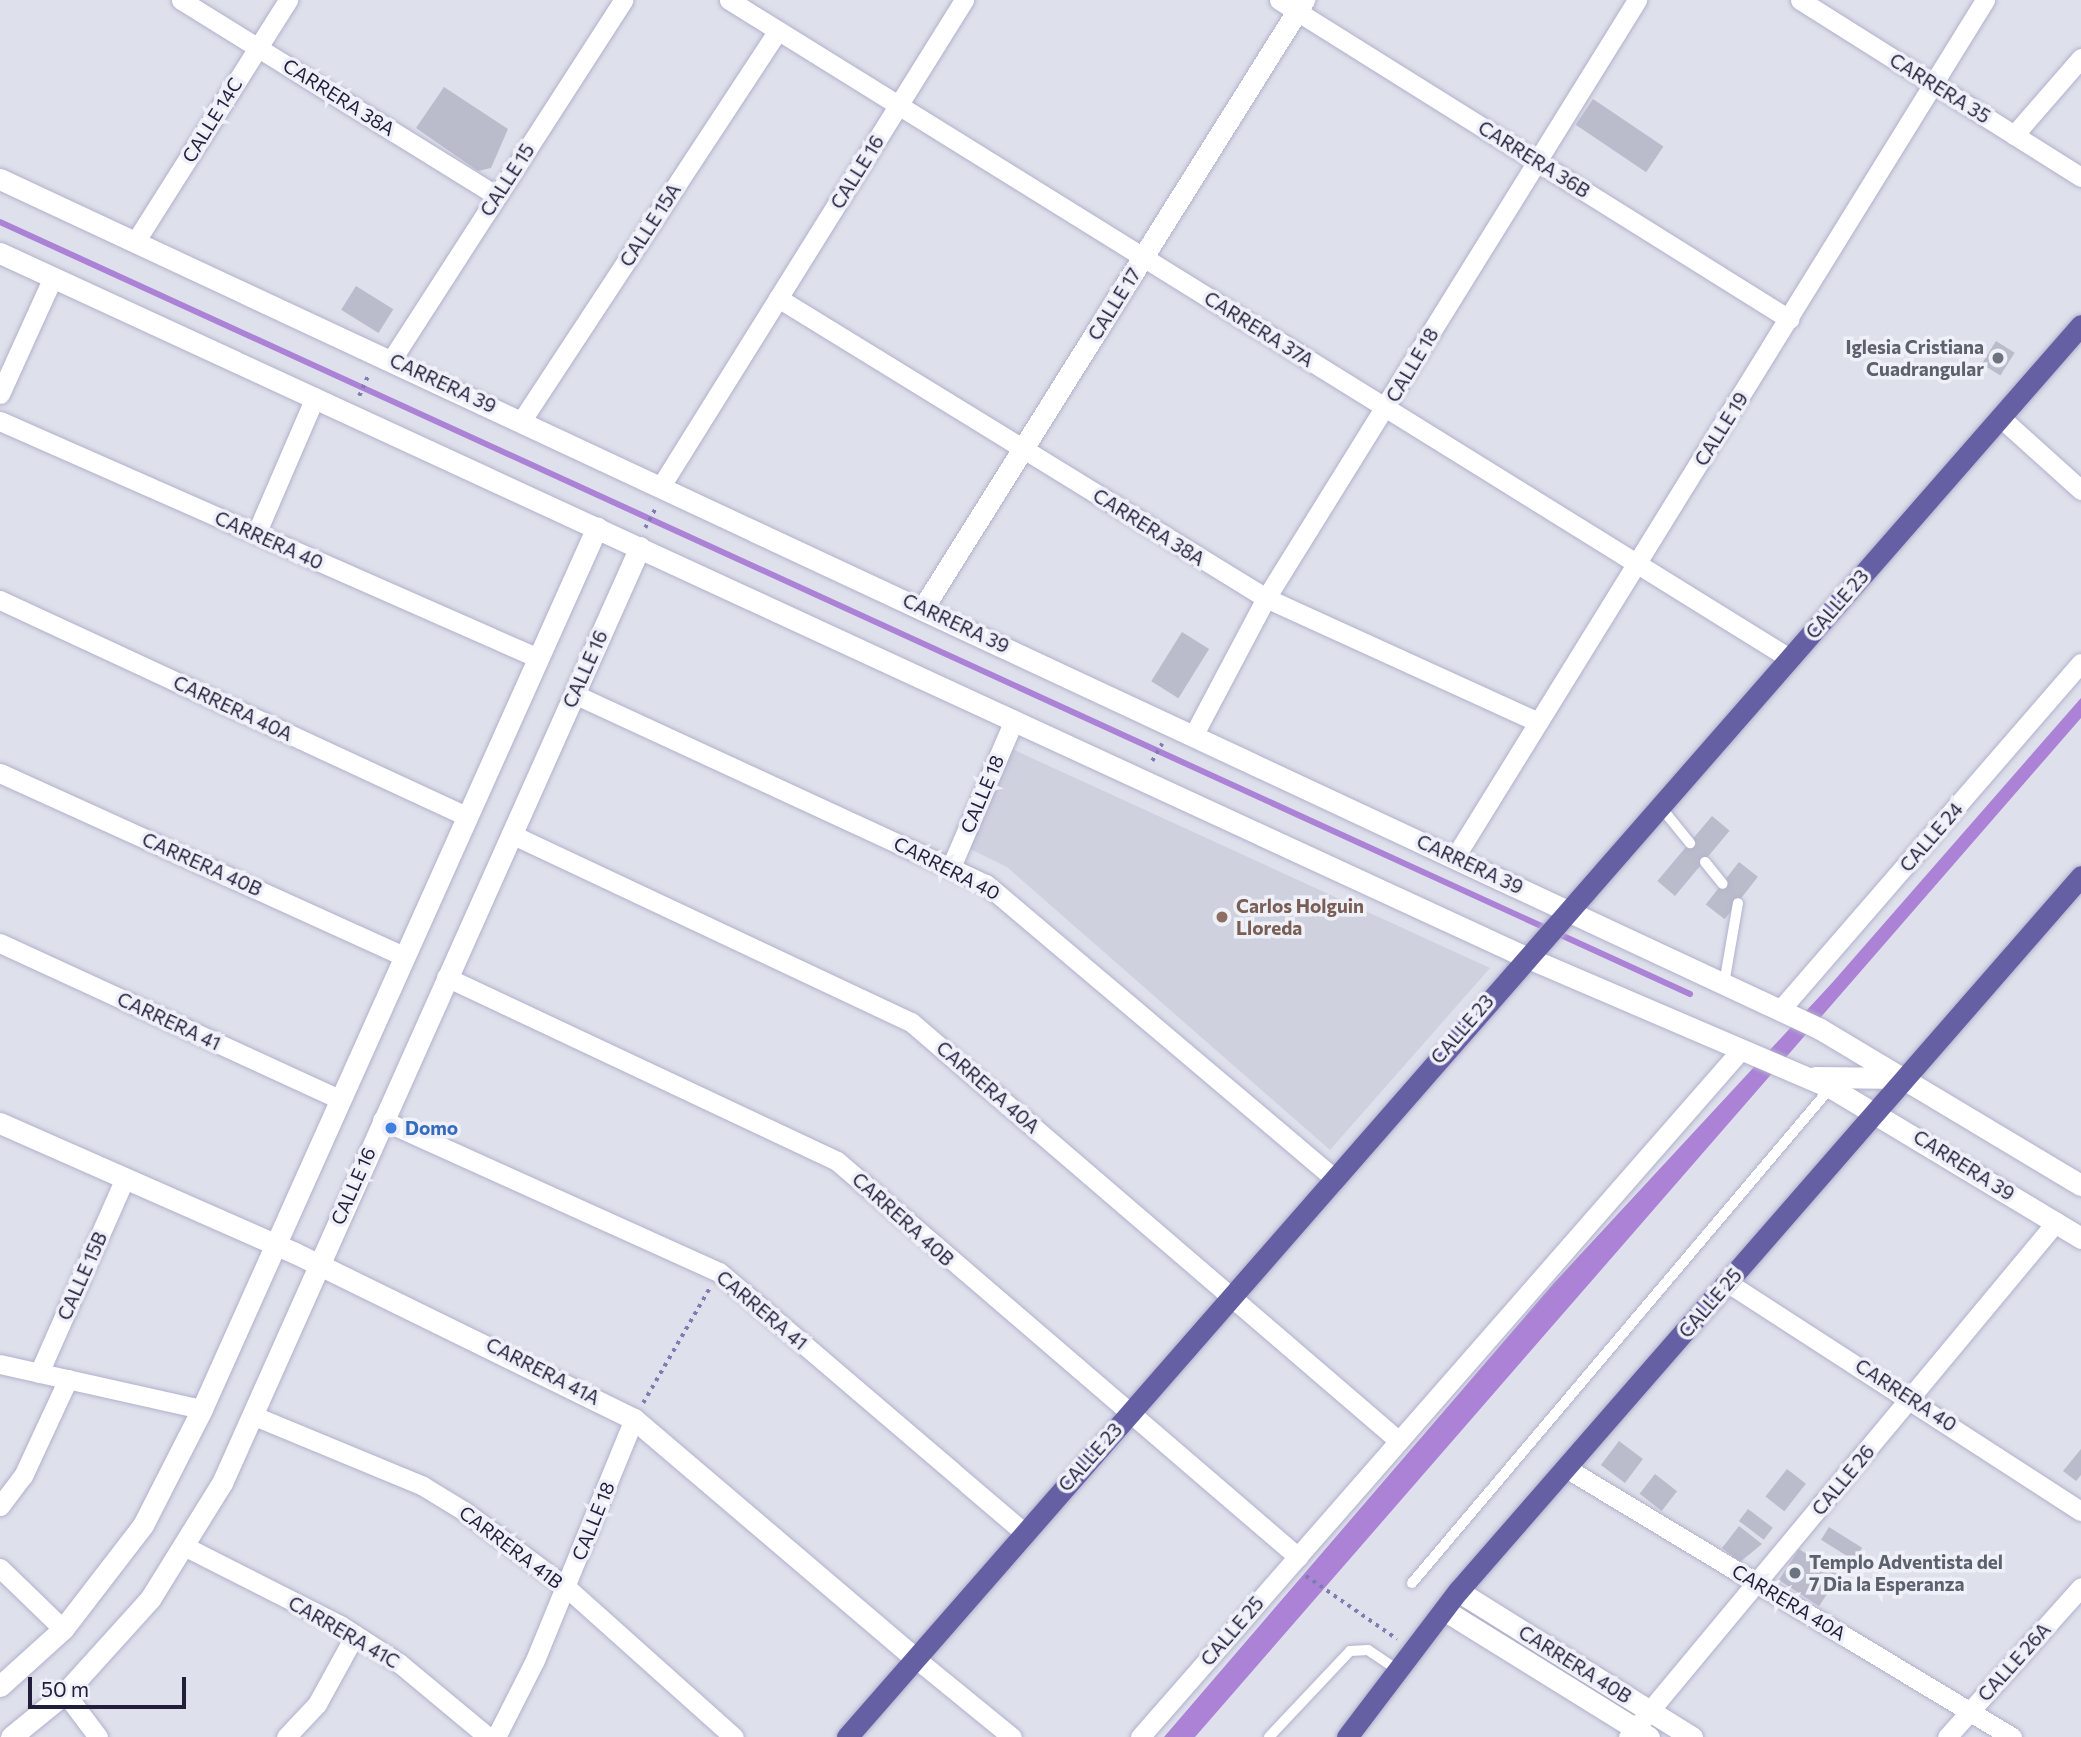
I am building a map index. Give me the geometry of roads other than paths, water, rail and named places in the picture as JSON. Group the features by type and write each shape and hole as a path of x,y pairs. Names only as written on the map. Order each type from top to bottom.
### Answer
{"main road":[{"name":"CALLE 23","path":"847,1737 1332,1176 1562,918 2081,325"},
{"name":"CALLE 25","path":"1347,1737 1458,1591 2081,876"}],"street":[{"name":"CARRERA 38A","path":"180,0 497,196"},
{"name":"CALLE 14C","path":"137,239 288,0"},
{"name":"CALLE 15","path":"383,363 497,196 622,0"},
{"name":"CARRERA 37A","path":"729,0 1789,658"},
{"name":"CALLE 16","path":"660,492 964,0"},
{"name":"CALLE 18","path":"1194,734 1266,598 1637,0"},
{"name":"CARRERA 35","path":"1800,0 2081,177"},
{"name":"CALLE 19","path":"1455,857 1789,319 1930,82 1985,0"},
{"name":"CARRERA 36B","path":"1294,4 1536,161 1789,319"},
{"name":"CALLE 17","path":"923,608 1143,257 1294,4"},
{"name":"CALLE 15A","path":"522,420 778,31"},
{"path":"2014,135 2081,58"},
{"name":"CARRERA 39","path":"0,179 137,239 383,363 522,420 660,492 923,608 1455,857 1562,918 1724,984 1785,1012 1907,1078 2081,1185"},
{"name":"CARRERA 39","path":"0,253 597,527 641,542 1014,720 1748,1054 1808,1077 1837,1082 1907,1078"},
{"path":"0,394 53,276"},
{"name":"CARRERA 38A","path":"778,298 1266,598 1538,722"},
{"path":"256,534 315,397"},
{"path":"2001,418 2081,490"},
{"name":"CARRERA 40","path":"0,421 538,658"},
{"path":"0,1686 63,1629 143,1525 202,1409 273,1244 597,527"},
{"name":"CALLE 16","path":"10,1737 65,1693 150,1599 186,1547 252,1415 641,542"},
{"name":"CARRERA 40A","path":"0,600 466,816"},
{"name":"CALLE 24","path":"1785,1012 2081,663"},
{"name":"CARRERA 40","path":"574,694 951,867 1019,907 1332,1176"},
{"name":"CALLE 18","path":"951,867 1014,720"},
{"name":"CARRERA 40B","path":"0,772 403,956"},
{"name":"CARRERA 40A","path":"511,834 911,1022 1399,1441"},
{"name":"CARRERA 41","path":"0,943 339,1099"},
{"name":"CARRERA 40B","path":"446,977 838,1161 1300,1565"},
{"name":"CALLE 25","path":"1140,1737 1300,1565 1399,1441 1748,1054"},
{"name":"CARRERA 39","path":"1837,1082 1878,1111 2081,1238"},
{"name":"CARRERA 41","path":"382,1120 719,1272 1023,1532"},
{"name":"CARRERA 41A","path":"0,1123 318,1264 634,1419 1012,1737"},
{"name":"CALLE 15B","path":"39,1373 125,1178"},
{"name":"CALLE 26","path":"1638,1734 1651,1712 2056,1222"},
{"name":"CARRERA 40","path":"1728,1283 1912,1398 2081,1511"},
{"path":"0,1364 202,1409"},
{"path":"0,1506 23,1476 68,1379"},
{"name":"CARRERA 41B","path":"252,1415 423,1486 566,1587 734,1737"},
{"name":"CALLE 18","path":"496,1737 566,1587 634,1419"},
{"name":"CARRERA 40A","path":"1566,1468 2012,1737"},
{"name":"CARRERA 41C","path":"186,1547 355,1635 488,1737"},
{"path":"0,1567 63,1629"},
{"name":"CALLE 26A","path":"1947,1737 2081,1587"},
{"name":"CARRERA 40B","path":"1458,1591 1692,1737"},
{"name":"CARRERA 40B","path":"1444,1610 1638,1734"},
{"path":"286,1737 317,1704 355,1635"},
{"path":"65,1693 98,1737"}],"lane":[{"path":"1660,806 1690,843"},
{"path":"1705,862 1723,884"},
{"path":"1724,984 1738,903"},
{"path":"1412,1583 1837,1082"},
{"path":"1269,1737 1350,1651 1368,1650 1398,1671"}],"waterway":[{"path":"0,222 1690,994"}],"place":[{"name":"Iglesia Cristiana Cuadrangular","path":"1998,358"},
{"name":"Carlos Holguin Lloreda","path":"1222,917"},
{"name":"Domo","path":"391,1128"},
{"name":"Templo Adventista del 7 Dia la Esperanza","path":"1795,1573"}]}
